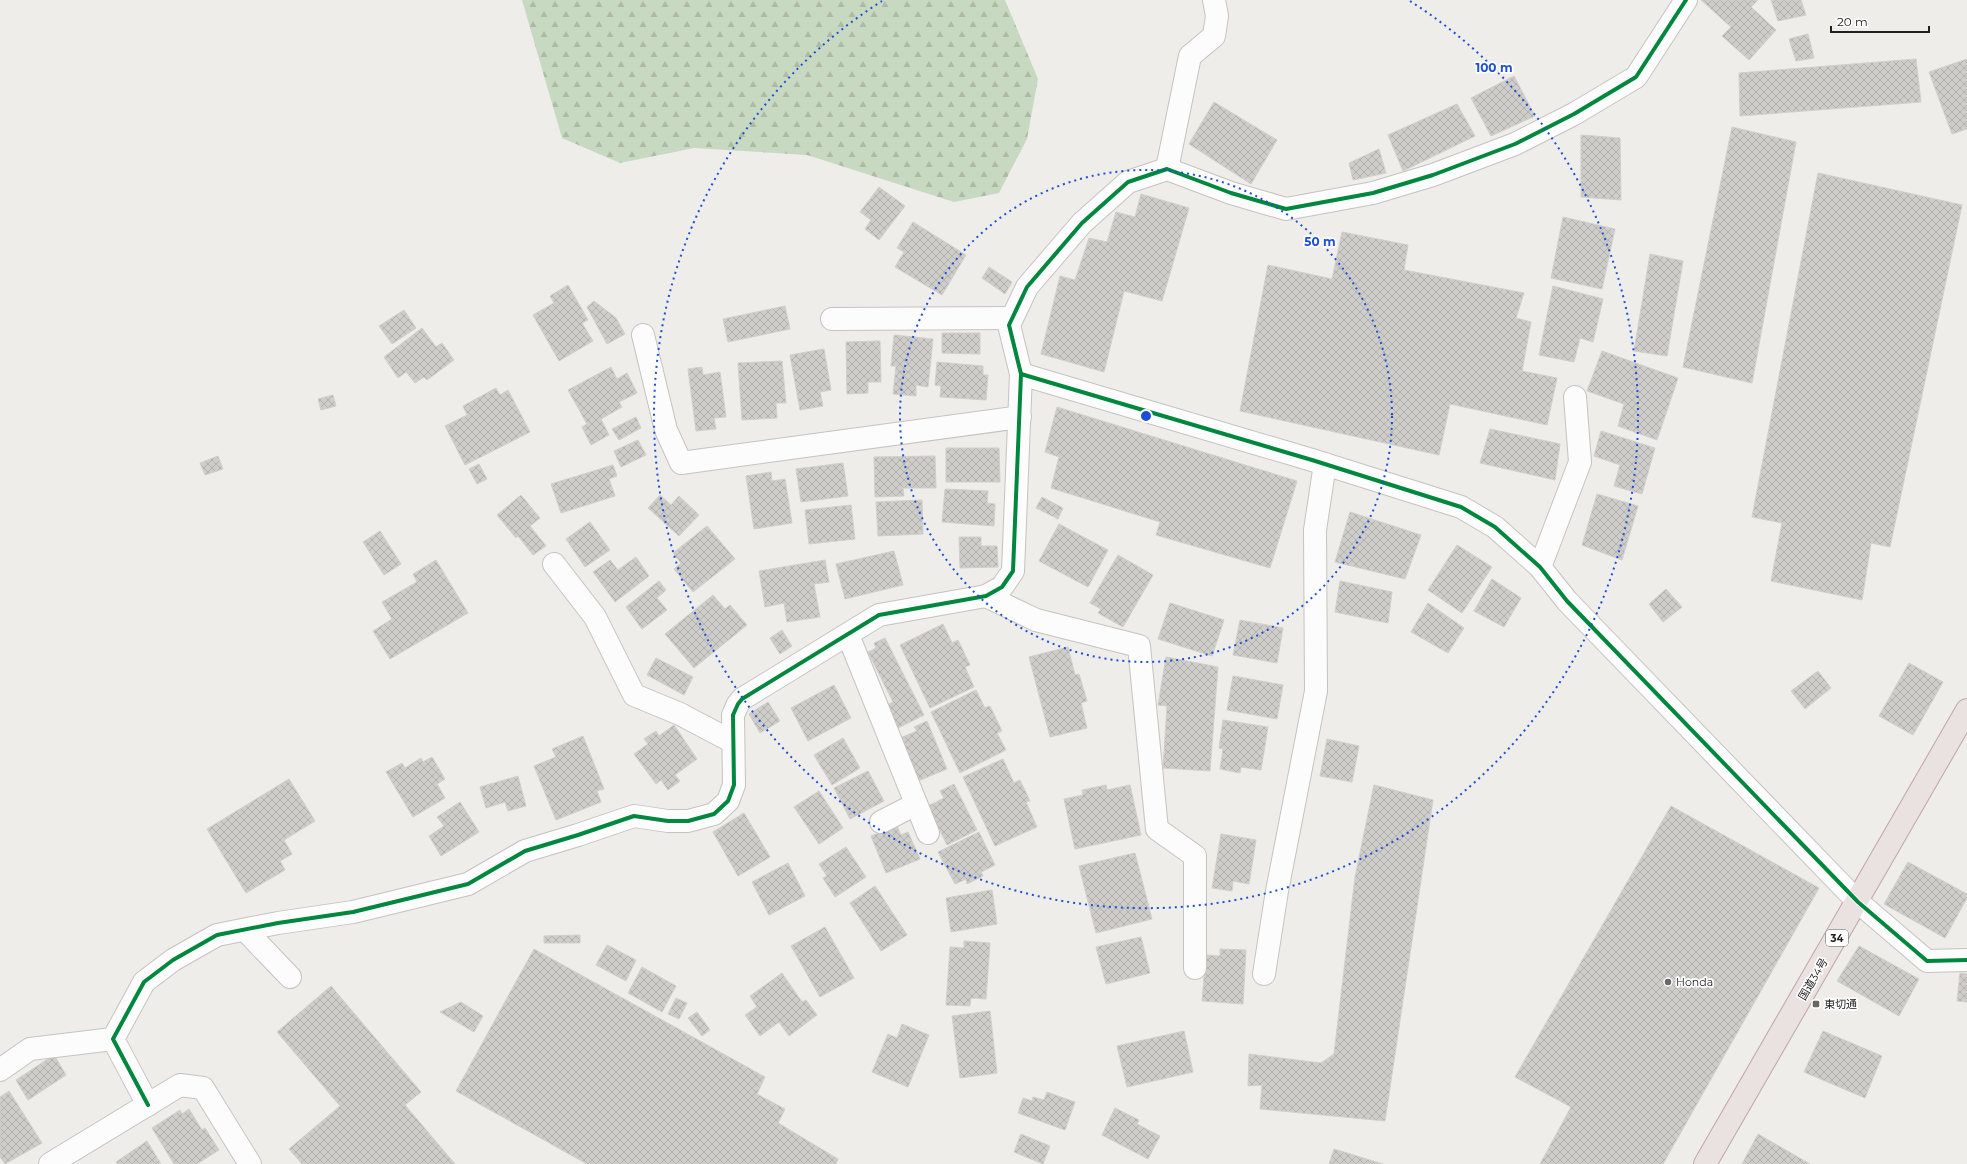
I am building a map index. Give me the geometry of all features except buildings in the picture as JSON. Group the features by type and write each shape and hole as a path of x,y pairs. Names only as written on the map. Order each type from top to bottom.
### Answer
{"highway":[{"name":"国道34号","path":"1705,1164 1858,902 1967,710"}],"street":[{"path":"1167,169 1190,56 1214,36 1217,16 1214,0"},
{"path":"113,1039 144,982 173,960 217,935 278,923 353,912 468,884 525,851 634,816 668,821 688,821 714,814 728,801 734,785 733,715 742,699 879,615 986,596 1002,587 1013,571 1020,417 1021,374 1009,325 1027,287 1082,223 1128,182 1167,169 1231,193 1286,209 1373,193 1434,175 1515,144 1574,114 1636,77 1686,0"},
{"path":"832,319 1012,318"},
{"path":"643,334 666,430 681,463 1020,417"},
{"path":"1021,374 1325,464 1461,507 1495,527 1540,567 1568,602 1858,902 1927,960 1967,960"},
{"path":"1540,567 1580,462 1575,397"},
{"path":"1264,974 1277,891 1316,691 1315,530 1325,464"},
{"path":"554,564 595,617 634,695 680,714 733,742"},
{"path":"986,596 1036,620 1139,646 1157,829 1195,856 1195,968"},
{"path":"848,635 928,833"},
{"path":"881,822 916,804"},
{"path":"245,930 290,977"},
{"path":"0,1070 30,1049 113,1039"},
{"path":"113,1039 148,1105"},
{"path":"50,1164 180,1085 203,1088 250,1164"}],"green space":[{"path":"522,0 1005,0 1038,79 1027,139 999,193 954,202 807,155 694,148 620,163 562,138"}],"cycle path":[{"path":"148,1105 113,1039 144,982 173,960 217,935 278,923 353,912 468,884 525,851 634,816 668,821 688,821 714,814 728,801 734,785 733,715 742,699 879,615 986,596 1002,587 1013,571 1021,374 1009,325 1027,287 1082,223 1128,182 1167,169 1231,193 1286,209 1373,193 1433,175 1515,144 1574,114 1636,77 1686,0"},
{"path":"1021,374 1312,460 1461,507 1495,527 1540,567 1567,601 1858,902 1927,961 1967,960"}],"place":[{"name":"Honda","path":"1668,982"},
{"name":"東切通","path":"1816,1004"}]}
